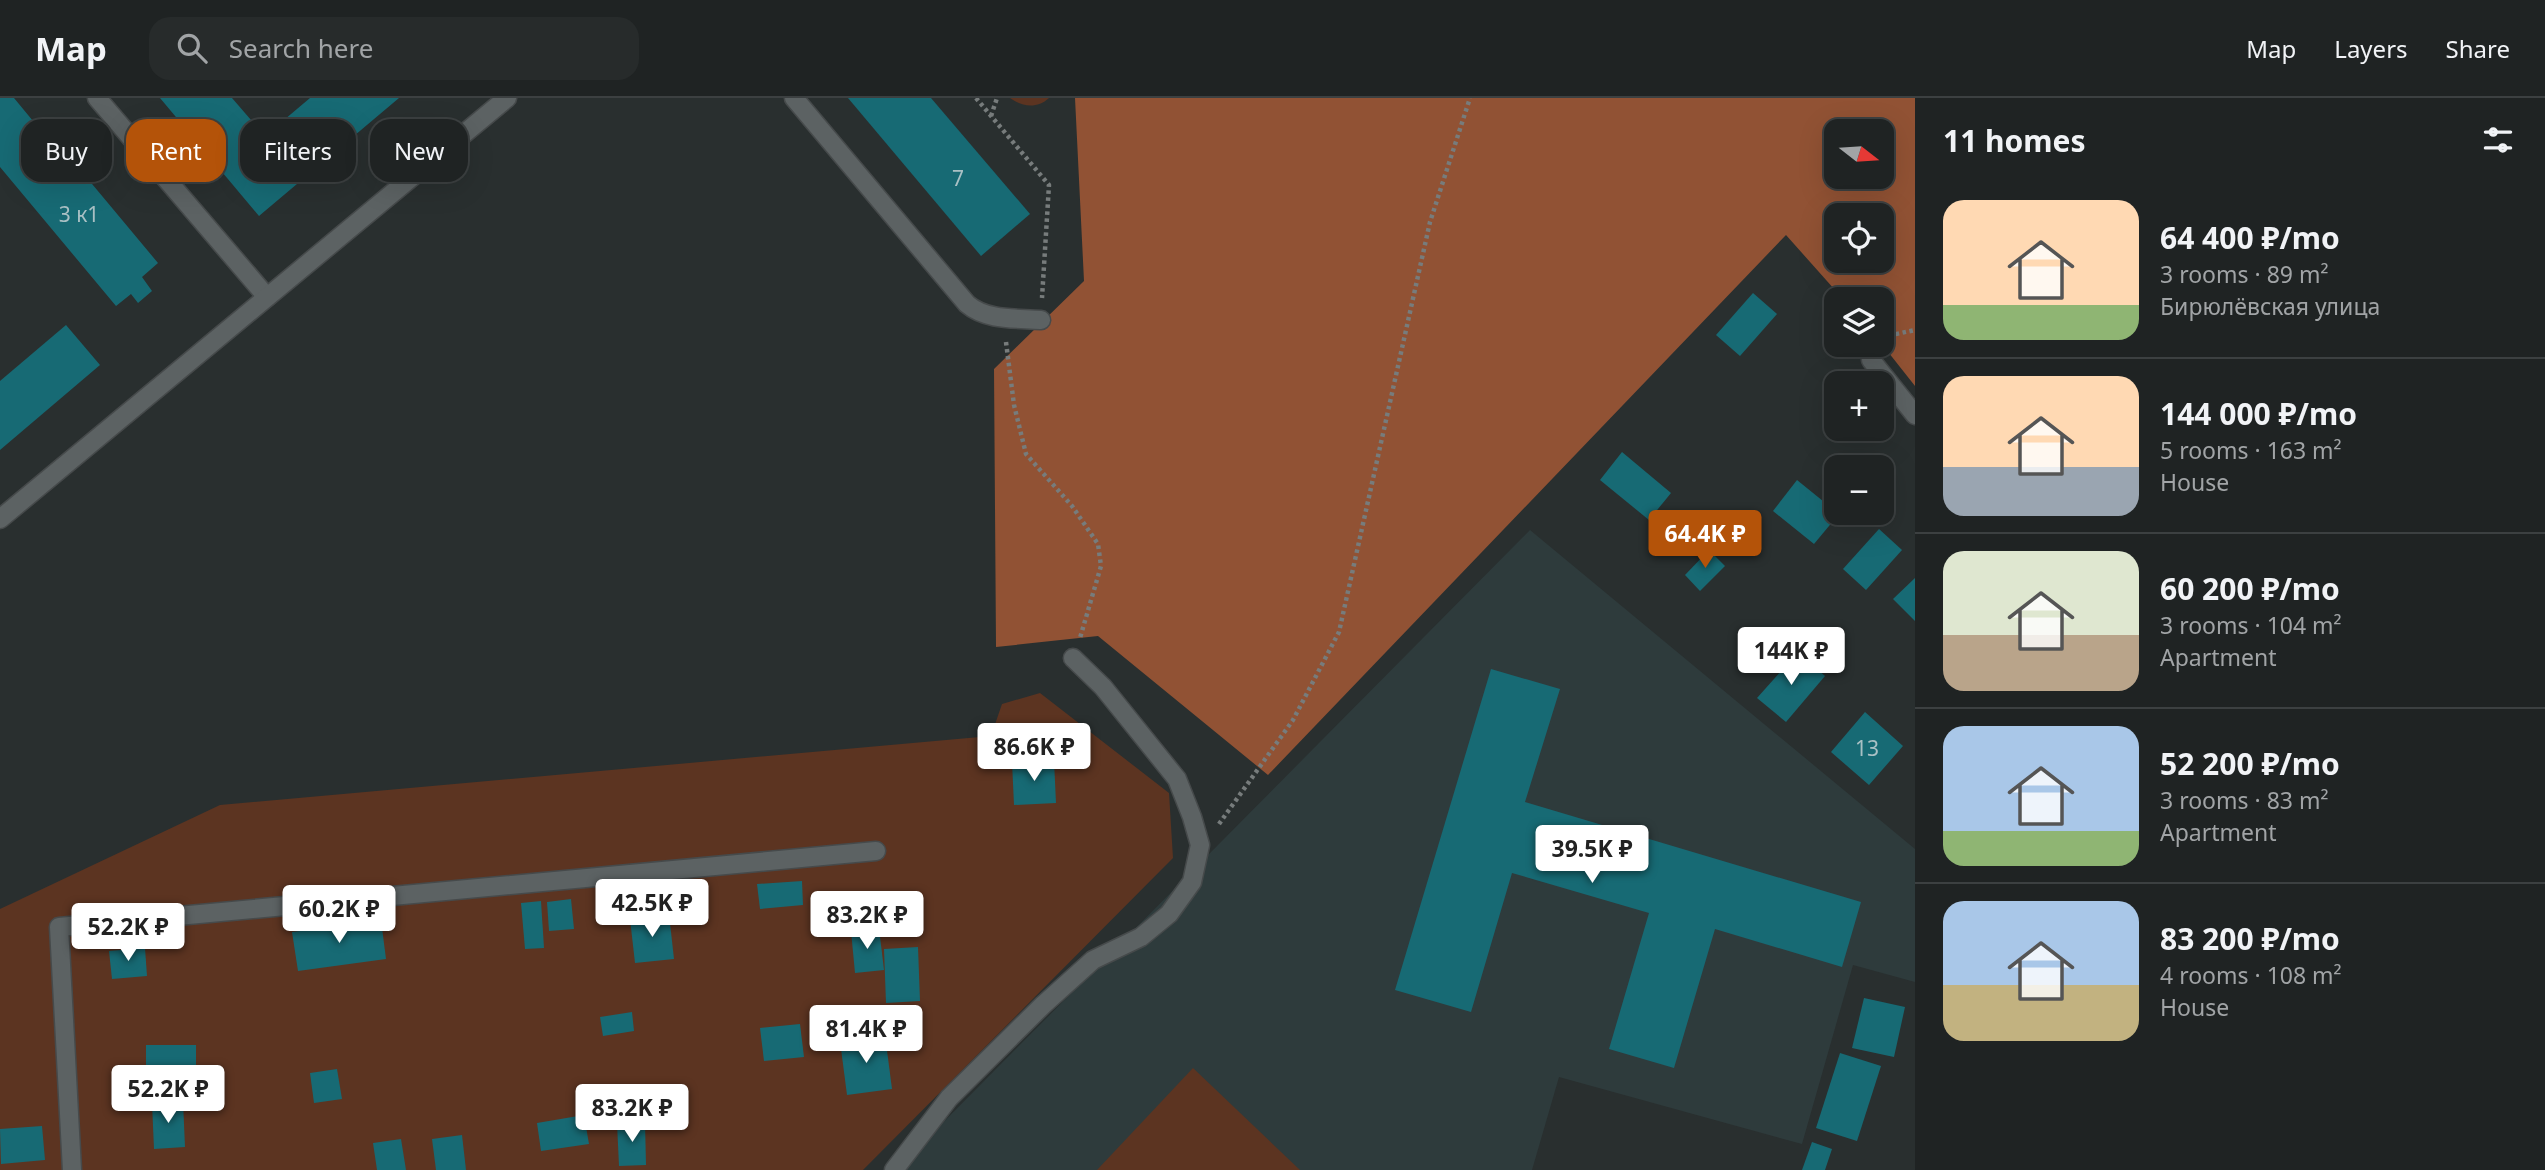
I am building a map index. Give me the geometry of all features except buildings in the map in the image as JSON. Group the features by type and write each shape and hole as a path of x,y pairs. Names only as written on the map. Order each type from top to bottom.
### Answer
{"street":[{"path":"97,98 267,298"},
{"path":"0,519 507,98"},
{"path":"794,98 967,304 976,312 987,316 1041,320"},
{"path":"1871,360 1915,415"},
{"path":"894,1170 949,1098 1043,1004 1093,960 1142,937 1169,914 1192,882 1200,845 1177,779 1103,687 1073,659"},
{"path":"72,1170 59,927 876,851"}],"path":[{"path":"976,98 1049,185 1041,320"},
{"path":"991,116 997,98"},
{"path":"1200,845 1214,834 1222,818 1293,720 1339,632 1430,222 1470,98"},
{"path":"987,316 1008,345 1013,405 1026,454 1072,506 1098,544 1101,566 1073,659"},
{"path":"1894,335 1915,331"}],"shaded area":[{"path":"1010,98 1049,98 1030,106"},
{"path":"1075,98 1915,98 1915,386 1892,357 1894,287 1832,287 1786,235 1268,775 1098,636 996,647 994,369 1084,281"},
{"path":"1530,530 1915,849 1915,982 1853,965 1802,1144 1559,1077 1532,1170 896,1170"},
{"path":"1040,693 1169,793 1173,858 863,1170 0,1170 0,909 220,805 991,736 1002,704"},
{"path":"1193,1068 1300,1170 1097,1170"}]}
